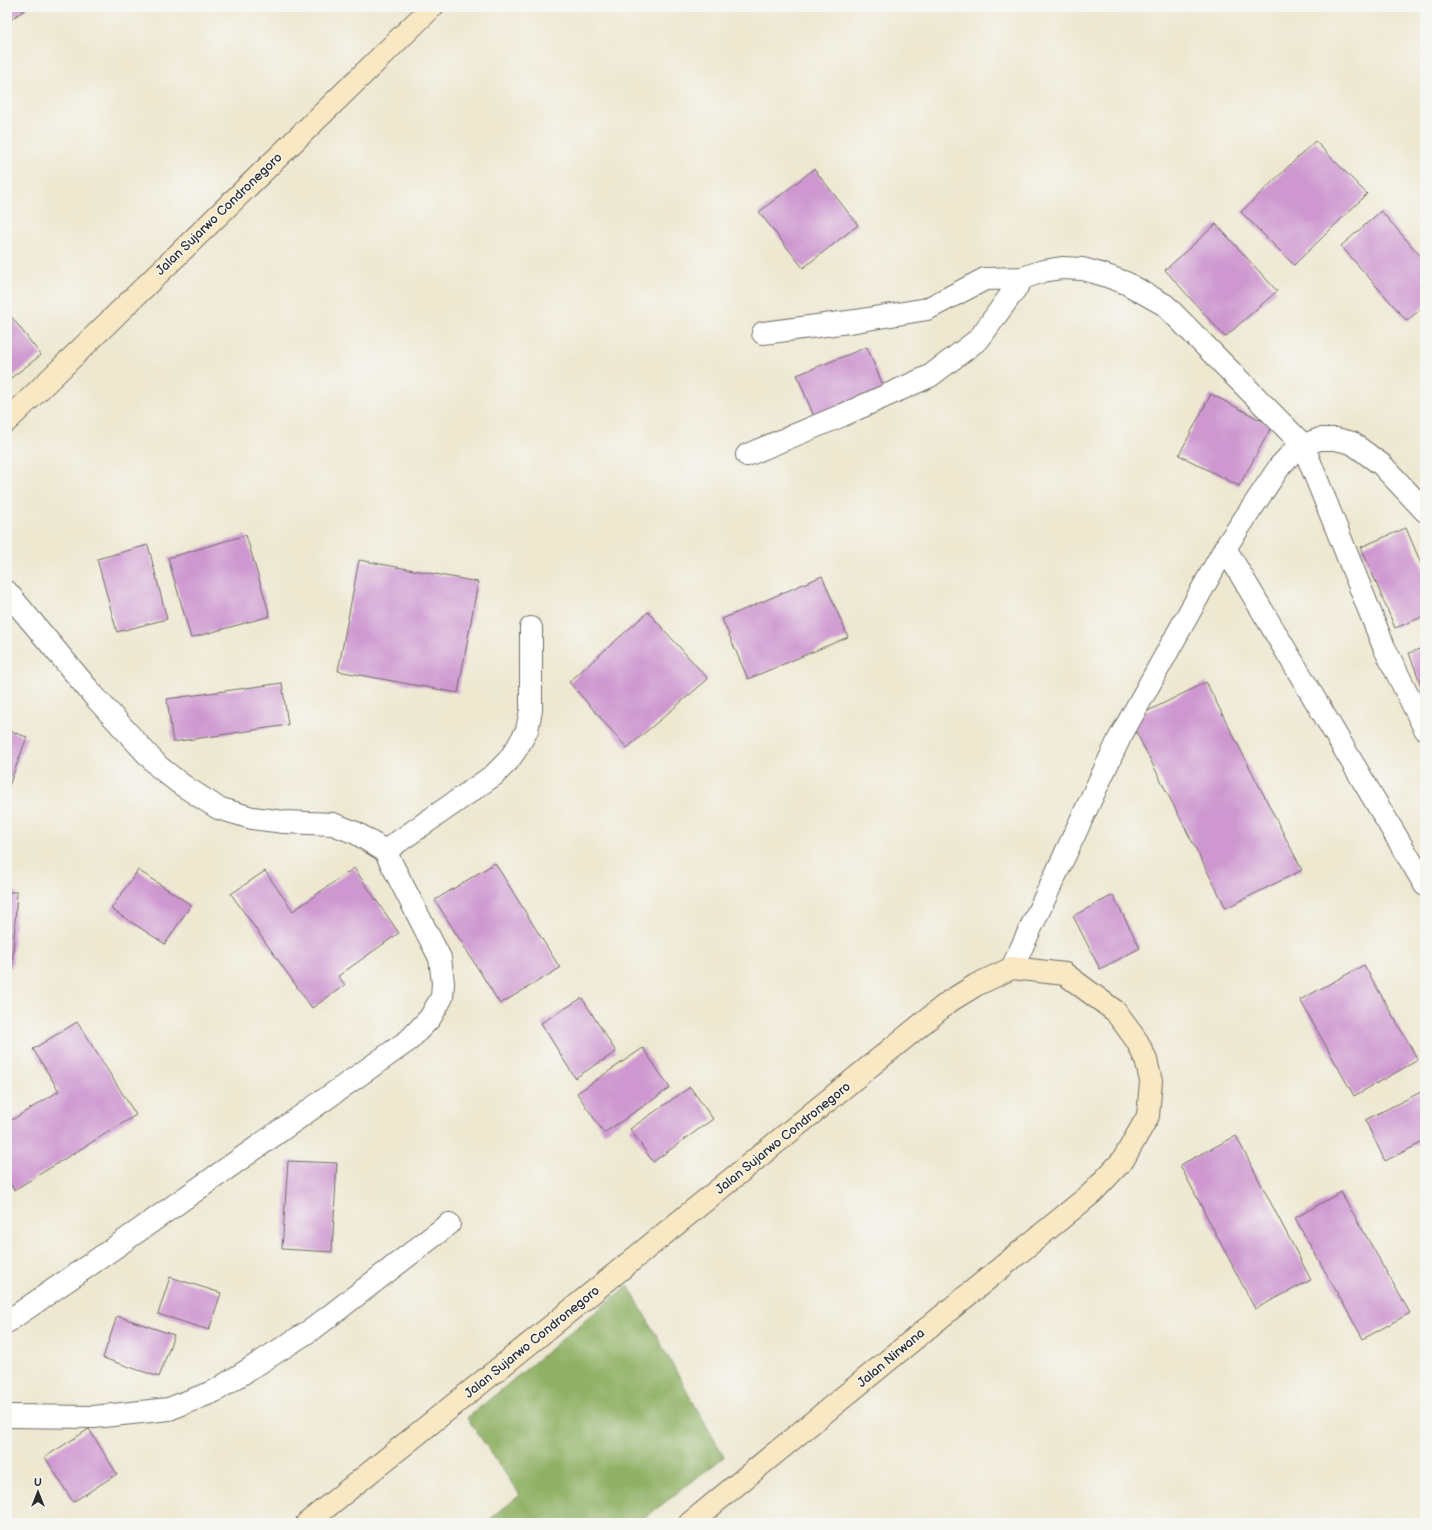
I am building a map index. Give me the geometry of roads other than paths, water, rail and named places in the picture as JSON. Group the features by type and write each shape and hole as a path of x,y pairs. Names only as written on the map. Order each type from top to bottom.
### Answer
{"street":[{"name":"Jalan Sujarwo Condronegoro","path":"7,421 432,7"},
{"path":"763,333 856,321 927,309 986,279 1023,278 1043,271 1062,268 1083,269 1104,275 1126,283 1165,305 1303,445 1384,647 1425,730"},
{"path":"747,455 843,415 930,376 979,339 1023,278"},
{"path":"1012,968 1119,740 1225,548 1280,466 1293,452 1303,445 1320,439 1336,439 1352,443 1382,465 1425,511"},
{"path":"1225,548 1425,886"},
{"path":"7,592 105,708 159,767 182,785 218,808 252,818 284,822 334,824 356,833 385,851 440,958 443,983 442,997 430,1018 409,1040 7,1322"},
{"path":"385,851 494,775 508,761 517,748 527,730 531,710 531,628"},
{"name":"Jalan Sujarwo Condronegoro","path":"307,1523 950,1001 976,985 1012,968"},
{"name":"Jalan Nirwana","path":"690,1523 1092,1193 1124,1160 1148,1116 1150,1081 1146,1060 1137,1041 1115,1011 1065,974 1012,968"},
{"path":"7,1416 94,1417 169,1409 215,1391 314,1328 449,1224"}]}
